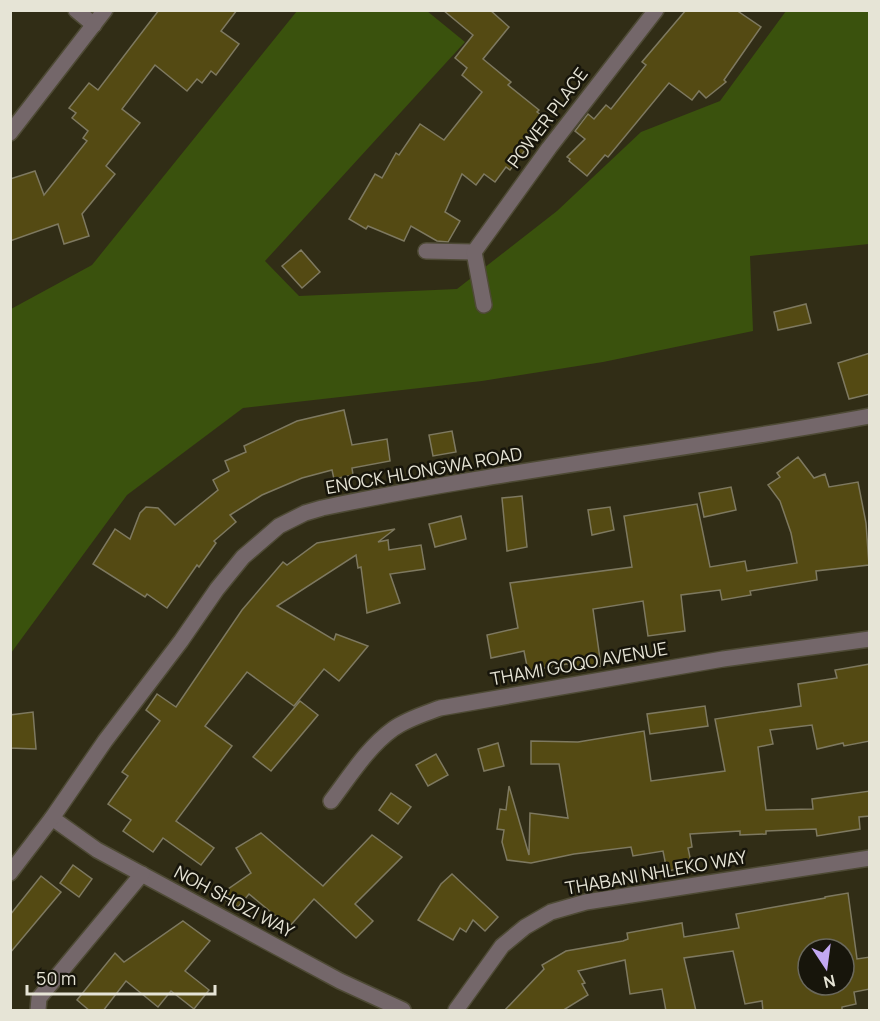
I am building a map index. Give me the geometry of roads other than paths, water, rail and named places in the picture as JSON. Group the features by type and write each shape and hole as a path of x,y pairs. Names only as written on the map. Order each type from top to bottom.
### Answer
{"street":[{"path":"76,10 94,25"},
{"path":"10,133 105,10"},
{"name":"POWER PLACE","path":"474,252 549,148 656,10"},
{"path":"426,251 474,252 484,305"},
{"name":"ENOCK HLONGWA ROAD","path":"10,873 217,589 243,557 279,526 322,508 427,486 770,435 870,416"},
{"name":"THAMI GOQO AVENUE","path":"331,801 377,743 393,729 440,708 723,659 870,639"},
{"name":"NOH SHOZI WAY","path":"52,818 97,850 340,981 403,1011"},
{"name":"THABANI NHLEKO WAY","path":"456,1011 502,946 525,927 551,912 586,902 870,858"},
{"path":"38,1011 39,998 142,874"}]}
